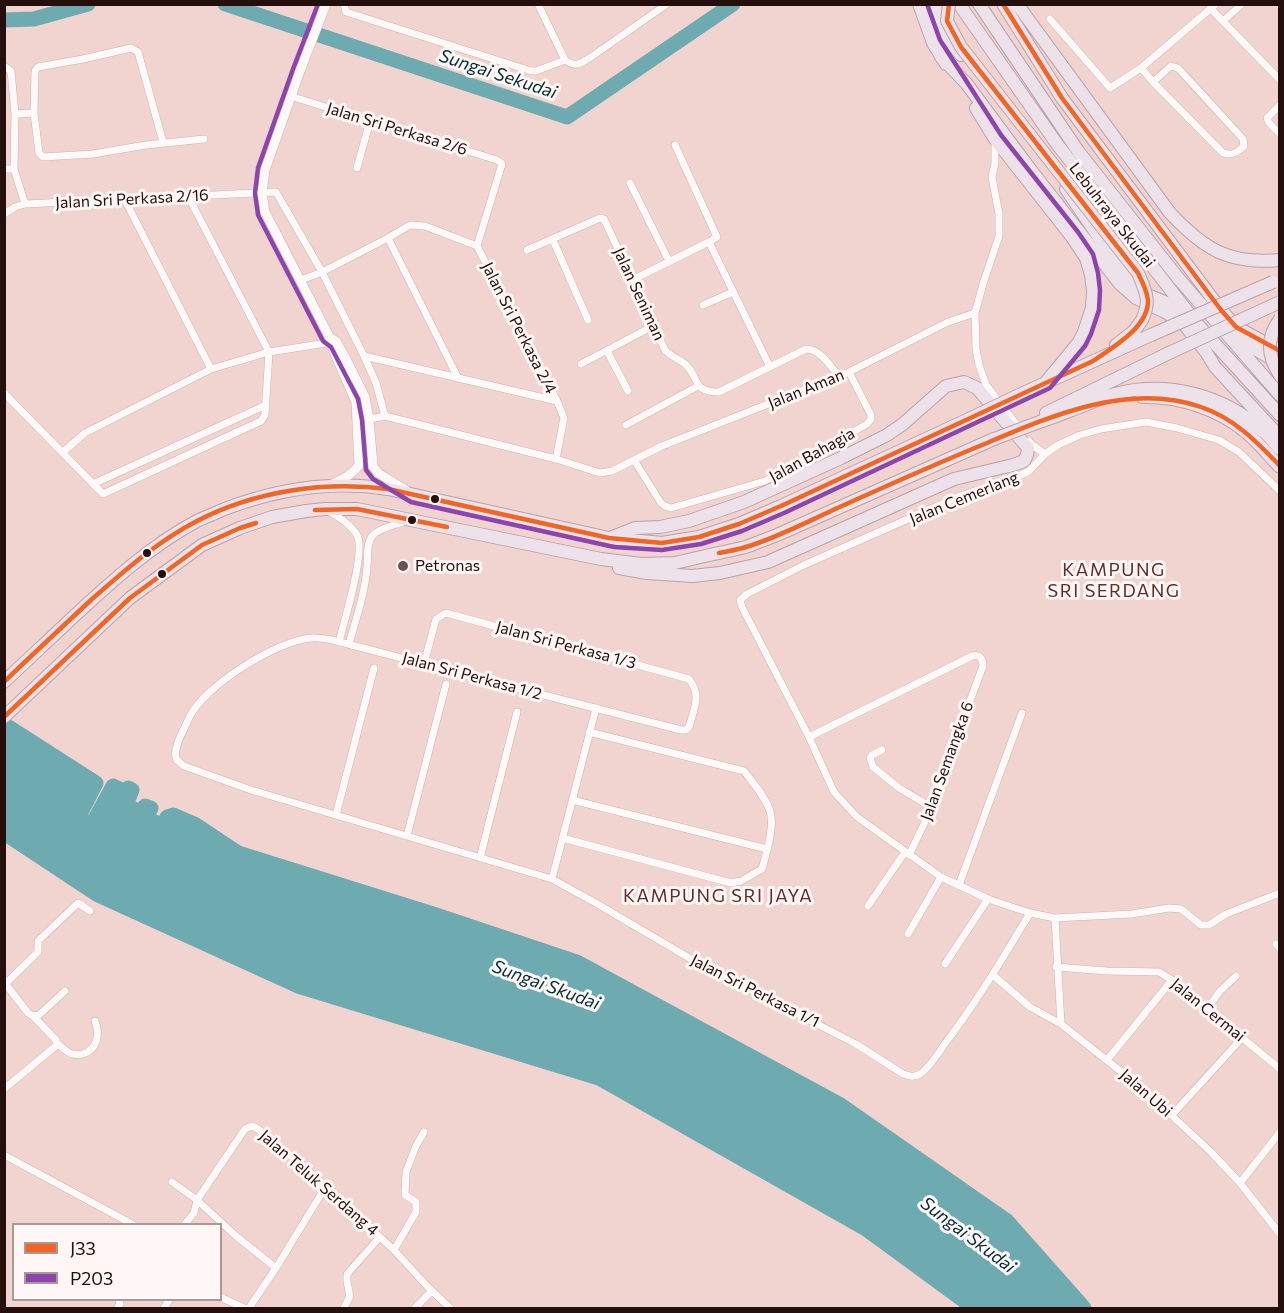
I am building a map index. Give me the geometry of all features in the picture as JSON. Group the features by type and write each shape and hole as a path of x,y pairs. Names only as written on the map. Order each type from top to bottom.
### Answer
{"highway":[{"path":"919,4 933,43 941,57 962,85 995,139 1086,258 1093,291 1092,308 1079,342 1046,382"},
{"path":"936,4 944,31 1066,190 1129,281 1143,292 1167,303 1198,325"},
{"path":"949,4 947,21 961,47 1138,273 1148,300 1142,320 1134,331 1093,361"},
{"name":"Lebuhraya Skudai","path":"958,4 1057,144 1198,325 1280,415"},
{"name":"Lebuhraya Skudai","path":"979,4 1078,152 1178,278 1280,395"},
{"path":"1003,4 1062,98 1228,318 1236,327 1280,351"},
{"path":"1015,4 1170,213 1194,236 1222,254 1249,262 1280,260"},
{"path":"941,57 966,83 1030,170 1120,284 1136,298 1183,323 1215,367 1280,436"},
{"path":"6,680 114,580 188,526 236,505 271,495 327,486 367,485 609,538 662,543 699,537 739,524 781,506 1151,334 1276,281"},
{"path":"4,717 130,598 202,545 272,517 325,509 357,509 601,560 642,564 675,563 746,547 777,535 1040,419 1169,353 1280,302"},
{"path":"1280,319 1270,341 1269,352 1273,366 1280,375"},
{"path":"1217,323 1240,340 1280,363"},
{"path":"601,560 621,569 692,576 720,573 768,562 954,479 1024,461 1028,448 977,388 964,382 946,386 887,435 744,502 689,521 660,527 635,528 609,538"},
{"path":"1071,411 1102,397 1133,390 1186,392 1207,397 1226,406 1264,432 1280,449"},
{"path":"1040,419 1119,399 1148,397 1184,402 1232,421 1280,467"}],"street":[{"path":"344,4 346,12 531,71 565,60"},
{"path":"538,4 565,60 578,65 667,4"},
{"path":"1223,21 1242,4"},
{"path":"1050,19 1110,88 1141,68 1213,7 1223,21 1280,80"},
{"path":"324,8 264,170 262,193 265,212 332,340 356,402 359,465 355,472 327,486"},
{"path":"163,142 138,52 131,48 38,67 35,71 34,113 39,153 43,157 93,154 163,142 204,139"},
{"path":"4,66 10,71 15,114 14,169 25,204"},
{"path":"1141,68 1153,82 1223,153 1232,154 1244,146 1244,139 1178,68 1171,66 1153,82"},
{"name":"Jalan Sri Perkasa 2/6","path":"291,96 497,160 502,164"},
{"path":"1280,105 1267,118 1280,134"},
{"path":"15,114 34,113"},
{"path":"357,168 370,121"},
{"path":"995,139 995,163 992,177 999,214 999,236 975,313 976,349 986,385 1032,445 1045,454"},
{"path":"632,280 717,236 675,145"},
{"name":"Jalan Sri Perkasa 2/4","path":"502,164 477,246 564,418 556,459"},
{"path":"4,169 14,169"},
{"path":"630,183 669,261"},
{"path":"262,193 272,191 278,193 322,272 376,383 385,416"},
{"name":"Jalan Sri Perkasa 2/16","path":"4,214 25,204 262,193"},
{"path":"4,393 103,494 261,421 265,415 269,352 188,196"},
{"path":"125,200 211,369"},
{"name":"Jalan Seniman","path":"527,250 604,219 665,350 685,364 698,386"},
{"path":"301,280 322,272 410,225 425,226 477,246"},
{"path":"388,238 458,378"},
{"path":"553,240 588,320"},
{"path":"709,242 770,367"},
{"path":"703,305 733,292"},
{"name":"Jalan Aman","path":"556,459 600,473 612,471 662,446 849,372 948,322 975,313"},
{"path":"581,364 653,326"},
{"path":"63,452 85,433 211,369 269,352 332,340"},
{"path":"332,340 346,359 365,397 373,466 378,473 413,495"},
{"path":"626,425 698,386 708,392 718,392 806,349 817,351 839,376"},
{"path":"607,351 628,391"},
{"path":"364,356 557,401"},
{"name":"Jalan Bahagia","path":"634,460 661,503 671,508 765,481 867,424 871,419 849,372"},
{"path":"93,484 266,405"},
{"path":"369,419 385,416 556,459"},
{"name":"Jalan Cemerlang","path":"809,737 742,607 740,600 747,594 804,565 960,496 1015,478 1029,471 1045,454 1058,445 1101,429 1146,422 1219,440 1239,452 1280,491"},
{"path":"325,509 343,520 357,535 359,542 355,583 339,642"},
{"path":"349,644 366,576 369,541 373,535 382,530 409,519"},
{"name":"Jalan Sri Perkasa 1/3","path":"424,664 436,619 446,613 689,679 697,693 689,727 686,730"},
{"name":"Jalan Sri Perkasa 1/2","path":"336,815 251,790 184,766 177,759 175,750 193,711 205,696 245,665 297,640 314,637 349,644 686,730"},
{"name":"Jalan Semangka 6","path":"809,737 972,656 980,656 983,660 924,824 907,854 868,906"},
{"path":"336,815 374,668"},
{"path":"407,837 446,684"},
{"path":"552,879 596,708"},
{"path":"480,858 517,712"},
{"path":"959,885 1022,713"},
{"path":"562,838 731,883 741,881 762,869 771,824 771,812 744,771 589,732"},
{"path":"809,737 834,792 857,817 941,877 988,898 1030,913 1055,918 1132,914 1169,908 1181,909 1201,925 1209,925 1226,914 1280,893"},
{"path":"882,750 870,758 873,767 899,788 931,807"},
{"path":"572,800 767,849"},
{"name":"Jalan Sri Perkasa 1/1","path":"336,815 552,879 696,962 856,1044 911,1077 920,1074 949,1040 993,975 1030,913"},
{"path":"908,934 941,877"},
{"path":"945,964 988,898"},
{"path":"90,911 78,903 38,941 38,952 5,984 28,1014 33,1016 57,1043 72,1054 79,1055 90,1051 98,1038 96,1021"},
{"path":"1055,918 1061,1024"},
{"name":"Jalan Cermai","path":"1056,967 1158,972 1172,980 1280,1070"},
{"name":"Jalan Ubi","path":"993,975 1030,1007 1061,1024 1172,1115 1240,1183 1280,1234"},
{"path":"1207,1009 1220,991 1236,976"},
{"path":"1107,1060 1172,980"},
{"path":"33,1016 39,1015 65,991"},
{"path":"1172,1115 1242,1038"},
{"path":"4,1089 53,1049 57,1043"},
{"name":"Jalan Teluk Serdang 4","path":"198,1200 245,1129 252,1126 326,1186 394,1250 450,1308"},
{"path":"394,1250 416,1212 416,1202 405,1195 406,1172 424,1132"},
{"path":"1240,1183 1279,1136"},
{"path":"4,1155 130,1223"},
{"path":"172,1182 198,1200 236,1236 276,1268"},
{"path":"249,1308 326,1186"},
{"path":"186,1223 194,1214 198,1200"},
{"path":"344,1308 350,1296 347,1274 380,1237"},
{"path":"415,1308 432,1291"},
{"path":"222,1298 243,1308"}],"water":[{"name":"Sungai Skudai","path":"4,724 96,783 78,818 90,825 113,786 126,792 128,788 132,790 127,805 136,810 134,813 140,816 145,806 151,808 147,819 161,824 167,817 173,815 196,825 238,853 577,962 839,1104 1007,1221 1084,1308 974,1308 866,1229 599,1078 298,986 98,895 5,833"}],"waterway":[{"name":"Sungai Sekudai","path":"4,20 34,19 88,4"},
{"name":"Sungai Sekudai","path":"225,4 567,117 733,4"},
{"path":"4,724 96,783 78,818 91,826 113,786 126,792 128,788 132,790 126,805 136,810 134,813 141,816 145,806 151,808 146,819 161,824 167,817 173,815 196,825 238,853 577,962 839,1104 1007,1221 1084,1308"},
{"path":"4,833 98,895 298,986 599,1078 866,1229 974,1308"}],"transit line":[{"name":"P203","path":"318,4 258,168 255,193 258,215 323,341 331,347 358,399 366,470 373,479 411,502 614,547 662,550 701,544 742,531 1050,388 1085,346 1091,334 1099,310 1100,290 1093,254 1001,135 940,40 927,4"},
{"name":"J33","path":"4,682 91,600 142,557 197,521 242,502 314,488 364,487 388,489 609,538 662,543 699,537 739,524 781,506 1093,361 1110,349 1136,327 1147,310 1148,300 1141,279 961,47 947,21 949,4"},
{"name":"J33","path":"1003,4 1062,98 1221,310 1236,327 1280,351"},
{"name":"J33","path":"719,553 743,548 779,535 929,467 1038,422 1092,405 1119,400 1147,398 1174,400 1201,407 1234,424 1263,448 1280,466"},
{"name":"J33","path":"315,510 357,509 447,527"},
{"name":"J33","path":"4,717 130,598 202,545 256,523"}],"place":[{"name":"Petronas","path":"403,566"}],"district":[{"name":"KAMPUNG SRI SERDANG","path":"1114,580"},
{"name":"KAMPUNG SRI JAYA","path":"718,896"}]}
